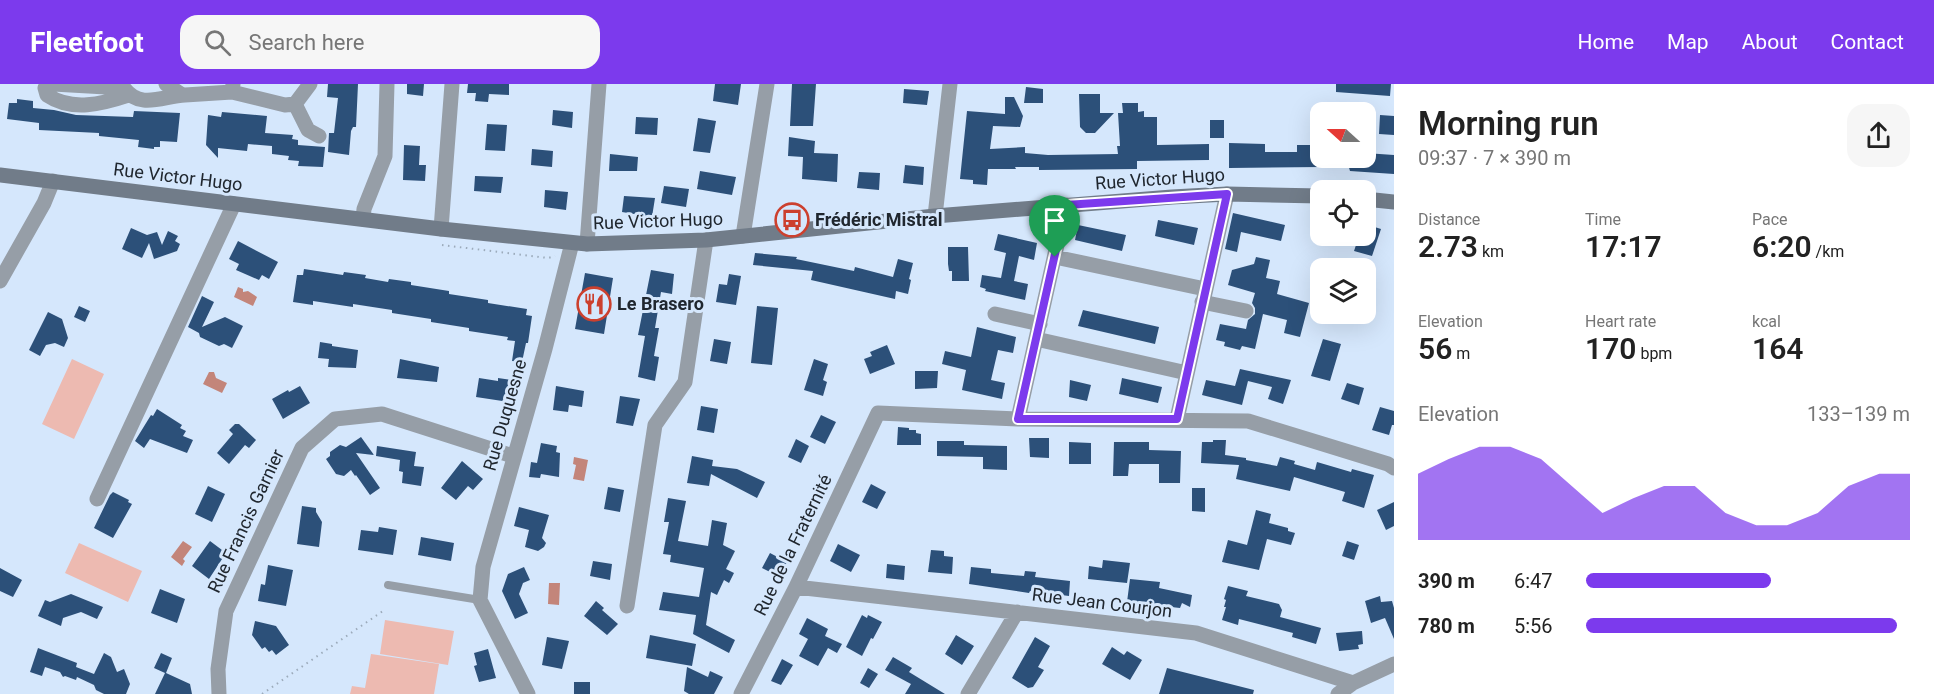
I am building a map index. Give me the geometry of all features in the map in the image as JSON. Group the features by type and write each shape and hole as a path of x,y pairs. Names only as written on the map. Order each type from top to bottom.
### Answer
{"street":[{"path":"166,84 182,95"},
{"path":"125,89 136,99 146,100 233,88 285,105 295,104 310,84"},
{"path":"363,219 364,209 384,156 387,84"},
{"path":"441,229 452,84"},
{"name":"Rue Duquesne","path":"480,600 483,567 513,456 544,349 580,243 599,84"},
{"path":"743,236 767,84"},
{"path":"935,216 950,84"},
{"path":"295,104 308,130 319,136"},
{"name":"Rue Victor Hugo","path":"0,175 441,229 580,243 706,240 935,216 1227,194 1310,196"},
{"path":"0,281 44,203 53,181"},
{"path":"1177,419 1227,194"},
{"path":"1376,201 1394,202"},
{"path":"97,499 234,204"},
{"path":"1066,205 1018,419 1248,421 1388,464 1394,468"},
{"path":"627,606 655,424 685,382 706,240"},
{"path":"1055,257 1203,296 1246,311"},
{"path":"995,314 1038,332 1187,373"},
{"name":"Rue de la Fraternité","path":"741,694 796,586 878,413 1018,419"},
{"name":"Rue Francis Garnier","path":"219,694 218,669 225,611 302,448 334,419 382,414 513,456"},
{"name":"Rue Jean Courjon","path":"796,586 1196,633 1343,691 1394,664"},
{"path":"480,600 528,694"},
{"path":"968,694 1017,612"}],"lane":[{"path":"388,585 480,600"}],"path":[{"path":"262,694 383,611"}],"shaded area":[{"path":"238,287 243,289 243,292 248,291 257,297 253,306 234,297"},
{"path":"72,359 104,374 74,439 42,424"},
{"path":"209,372 214,372 216,378 227,383 222,393 203,384"},
{"path":"574,457 588,460 584,481 573,479 576,465 573,464"},
{"path":"183,541 192,547 183,559 185,561 182,566 171,557"},
{"path":"79,543 142,571 128,602 65,573"},
{"path":"549,583 560,583 559,605 548,604"},
{"path":"385,620 454,631 448,665 380,654"},
{"path":"371,654 439,664 434,694 350,694 352,686 365,688"}],"building":[{"path":"328,84 358,84 356,127 353,127 351,131 349,155 328,152 329,133 334,133 338,98 327,97"},
{"path":"407,84 424,84 423,96 407,94"},
{"path":"468,84 509,84 509,95 489,94 488,102 475,101 476,93 467,93"},
{"path":"715,84 741,84 738,105 713,101"},
{"path":"792,84 816,84 813,126 790,126"},
{"path":"1336,84 1391,84 1390,96 1336,92"},
{"path":"1026,87 1043,89 1043,103 1024,103"},
{"path":"904,89 929,91 927,105 903,103"},
{"path":"1079,94 1100,94 1100,113 1114,113 1095,133 1086,133 1080,127"},
{"path":"1005,97 1014,97 1023,116 1020,127 993,126 990,149 1025,147 1025,153 1048,155 1118,154 1117,146 1120,146 1118,113 1123,113 1122,103 1138,103 1138,112 1144,111 1144,117 1157,117 1157,145 1209,144 1209,160 1137,161 1137,169 1039,170 1039,167 1015,167 1016,169 988,169 987,185 973,184 973,180 960,179 967,111 1005,114"},
{"path":"17,99 33,101 33,108 76,115 133,117 134,111 180,113 177,142 160,141 160,147 154,147 154,149 138,147 139,140 99,136 99,133 39,130 39,123 7,119 9,103 17,103"},
{"path":"553,110 573,112 572,128 552,125"},
{"path":"222,112 267,116 265,133 293,135 292,139 298,140 298,145 325,147 323,167 298,166 299,161 288,160 289,156 272,154 272,146 248,144 247,151 218,148 218,158 206,145 208,115 221,117"},
{"path":"1380,115 1394,116 1394,135 1379,134"},
{"path":"636,117 658,118 657,135 635,134"},
{"path":"698,118 716,121 710,153 693,151"},
{"path":"1210,120 1224,120 1224,138 1210,138"},
{"path":"487,124 507,125 505,151 485,150"},
{"path":"789,137 815,141 814,153 838,154 837,182 802,179 803,157 788,156"},
{"path":"1229,143 1265,144 1265,152 1297,152 1297,145 1310,145 1310,167 1229,168"},
{"path":"404,145 420,146 419,165 426,165 425,181 403,180"},
{"path":"532,149 553,151 552,167 531,165"},
{"path":"610,154 638,157 637,171 609,171"},
{"path":"1376,154 1394,155 1394,174 1350,171 1349,168 1376,168"},
{"path":"905,165 924,167 923,185 903,183"},
{"path":"700,171 736,177 732,195 697,189"},
{"path":"859,172 880,173 879,190 857,188"},
{"path":"475,176 503,177 501,193 474,191"},
{"path":"664,186 689,189 686,207 661,203"},
{"path":"545,190 568,192 566,210 544,207"},
{"path":"624,196 655,198 652,217 622,212"},
{"path":"1233,213 1285,225 1281,241 1241,232 1237,252 1225,249"},
{"path":"1158,220 1198,228 1194,245 1155,236"},
{"path":"1078,225 1126,235 1122,251 1075,240"},
{"path":"1376,227 1381,229 1376,244"},
{"path":"131,228 147,235 157,232 162,245 168,231 178,236 175,241 180,244 177,251 154,259 149,243 142,258 122,249"},
{"path":"998,234 1037,243 1034,260 1019,256 1014,281 1028,284 1025,300 985,291 986,289 980,287 982,275 1001,278 1006,253 994,250"},
{"path":"238,241 278,262 269,279 262,275 259,280 236,270 239,264 229,259"},
{"path":"1356,246 1375,246 1372,256 1354,251"},
{"path":"948,247 968,247 969,281 952,281 952,271 949,271 948,264"},
{"path":"755,253 797,257 796,259 854,271 855,267 893,277 898,259 913,263 908,294 896,291 895,299 811,280 813,271 753,265"},
{"path":"1256,257 1270,260 1266,278 1280,281 1277,294 1309,303 1300,337 1284,333 1287,320 1263,314 1255,349 1242,346 1240,350 1224,346 1225,342 1216,340 1220,324 1246,329 1248,320 1255,314 1252,303 1255,293 1228,285 1232,270 1254,264"},
{"path":"304,269 343,275 344,272 366,275 365,278 388,282 389,279 411,282 411,285 449,291 449,294 527,309 526,315 532,316 528,343 526,343 522,362 512,361 515,341 507,340 508,337 469,331 469,328 431,322 431,319 392,313 392,310 353,304 353,307 313,301 313,305 293,302 297,275 303,275"},
{"path":"651,270 674,274 672,294 661,292 655,328 659,328 654,356 659,357 655,381 638,377 645,336 638,335"},
{"name":"Le Brasero","path":"585,273 613,278 604,334 575,329"},
{"path":"729,274 741,276 736,305 716,302 719,284 727,285"},
{"path":"202,296 214,302 202,327 225,317 243,326 232,348 224,344 219,346 200,337 199,333 188,327"},
{"path":"79,306 90,311 85,322 74,317"},
{"path":"757,306 778,308 772,365 751,363"},
{"path":"1083,310 1159,327 1155,344 1078,326"},
{"path":"48,312 62,319 68,338 64,347 55,343 46,345 40,356 29,350"},
{"path":"977,327 1016,337 1013,353 998,350 991,380 1005,383 1002,399 962,390 966,370 942,364 945,351 971,357"},
{"path":"714,339 731,342 727,364 710,361"},
{"path":"1323,339 1341,344 1330,381 1311,376"},
{"path":"320,342 358,350 356,368 328,367 329,359 318,358"},
{"path":"887,345 895,364 870,374 864,359 872,356 870,352"},
{"path":"400,359 439,367 437,382 397,378"},
{"path":"814,359 828,364 823,380 827,382 823,396 804,390"},
{"path":"1240,369 1291,380 1283,404 1268,399 1272,387 1248,381 1242,405 1202,395 1206,380 1235,386"},
{"path":"915,371 938,371 937,388 915,389"},
{"path":"479,378 498,381 498,378 512,380 509,402 476,397"},
{"path":"1122,378 1162,387 1158,403 1119,394"},
{"path":"1070,380 1091,385 1087,401 1069,397"},
{"path":"1347,383 1364,388 1359,405 1341,399"},
{"path":"300,386 310,403 283,419 272,399"},
{"path":"556,386 584,391 582,407 569,405 568,412 553,410"},
{"path":"620,396 640,399 633,426 616,423"},
{"path":"701,406 718,409 714,433 697,430"},
{"path":"1380,407 1394,411 1394,425 1389,435 1372,430"},
{"path":"157,409 182,425 180,428 186,431 183,436 193,440 187,453 150,439 144,448 135,441"},
{"path":"821,415 836,422 825,444 810,437"},
{"path":"235,424 239,424 256,440 249,448 245,445 229,464 217,453 233,434 229,430"},
{"path":"898,427 916,430 916,433 921,434 921,445 897,445"},
{"path":"361,437 374,455 356,453 380,488 370,495 351,470 344,476 336,474 326,459 330,456 330,452 340,445 346,447"},
{"path":"1029,438 1049,438 1049,458 1030,457"},
{"path":"796,439 809,446 801,463 788,457"},
{"path":"1213,440 1226,440 1225,455 1246,458 1246,460 1277,466 1280,457 1315,470 1317,462 1351,472 1352,469 1374,475 1364,508 1342,501 1345,492 1294,477 1290,491 1236,479 1239,465 1201,463 1202,442 1213,442"},
{"path":"937,441 964,441 964,445 1007,446 1007,470 983,469 983,457 937,456"},
{"path":"1069,442 1091,443 1091,464 1069,464"},
{"path":"1114,442 1149,442 1149,450 1181,451 1180,483 1159,483 1159,464 1129,464 1128,476 1113,476"},
{"path":"541,443 557,446 556,452 560,453 559,477 541,474 540,478 529,477 531,462 537,463"},
{"path":"377,446 416,452 414,466 424,467 421,486 402,483 403,472 399,471 400,460 376,456"},
{"path":"692,456 713,460 712,466 737,469 765,482 757,498 711,474 709,486 687,483"},
{"path":"462,461 483,479 473,490 468,486 456,500 441,488"},
{"path":"871,484 886,492 877,509 862,502"},
{"path":"208,486 225,494 212,522 195,514"},
{"path":"608,487 624,490 620,512 604,509"},
{"path":"1192,488 1205,488 1205,512 1192,511"},
{"path":"113,492 132,504 113,538 94,528"},
{"path":"668,498 686,501 678,541 708,546 712,520 727,523 723,545 735,551 726,569 734,573 729,583 724,580 717,595 711,592 706,625 735,640 729,653 693,634 696,615 659,610 663,592 699,597 704,568 670,562 671,555 663,554 669,522 664,522"},
{"path":"1394,502 1394,526 1386,530 1377,510"},
{"path":"302,506 316,508 322,522 319,547 297,544"},
{"path":"519,507 549,515 542,538 546,543 538,551 525,547 529,530 514,526"},
{"path":"1256,510 1271,514 1269,523 1288,528 1288,531 1295,533 1291,545 1267,539 1259,570 1222,562 1228,540 1247,545"},
{"path":"379,527 397,530 393,555 358,550 361,530 378,532"},
{"path":"421,537 454,543 451,561 418,555"},
{"path":"210,541 226,553 209,579 192,566"},
{"path":"1347,541 1359,545 1354,560 1342,556"},
{"path":"838,544 860,555 851,572 830,561"},
{"path":"931,550 944,551 944,556 953,557 952,574 928,572"},
{"path":"770,553 787,562 780,577 762,568"},
{"path":"1103,560 1130,563 1127,583 1088,579 1089,566 1102,568"},
{"path":"593,561 612,564 610,580 590,576"},
{"path":"887,564 905,566 904,580 886,578"},
{"path":"268,565 293,570 286,606 258,601 261,584 265,585"},
{"path":"524,567 530,580 523,583 519,594 528,613 515,619 502,591 508,574"},
{"path":"971,567 991,569 991,573 1024,576 1025,571 1036,572 1035,577 1070,581 1069,596 969,584"},
{"path":"0,568 22,580 13,597 0,591"},
{"path":"1130,579 1160,582 1159,588 1192,595 1190,607 1182,603 1180,608 1127,602"},
{"path":"1228,586 1248,591 1246,596 1279,604 1282,610 1280,617 1321,628 1316,644 1292,637 1293,633 1239,619 1238,625 1222,620"},
{"path":"160,589 185,599 177,623 151,613"},
{"path":"71,594 103,607 97,619 81,612 63,618 61,626 38,616 45,600 50,602"},
{"path":"1380,596 1381,602 1392,601 1394,639 1385,618 1371,623 1365,601"},
{"path":"596,601 604,608 602,610 618,624 607,635 584,616"},
{"path":"862,615 867,618 868,615 882,622 862,656 846,647"},
{"path":"807,618 828,629 825,636 842,644 837,653 828,648 818,666 799,656 808,639 799,634"},
{"path":"255,621 276,626 289,645 276,655 265,647 262,649 252,635"},
{"path":"1362,631 1363,644 1358,645 1359,649 1339,651 1336,633"},
{"path":"650,635 696,644 692,666 646,658"},
{"path":"956,635 974,646 962,665 945,654"},
{"path":"547,637 569,641 562,669 542,665"},
{"path":"1035,637 1050,646 1038,667 1044,670 1033,687 1028,688 1012,678"},
{"path":"1112,647 1124,655 1127,651 1142,660 1130,680 1102,664"},
{"path":"38,648 77,663 76,667 94,674 104,653 111,657 117,672 124,669 130,684 126,694 104,694 96,690 94,685 77,677 76,680 63,677 60,672 45,667 42,676 30,672"},
{"path":"488,649 496,678 479,682 474,666 477,665 474,653"},
{"path":"161,653 172,658 166,673 190,684 192,694 155,694 165,673 154,668"},
{"path":"893,657 912,668 909,672 945,694 905,694 911,684 885,670"},
{"path":"782,659 793,665 781,685 771,681"},
{"path":"687,667 708,677 710,671 723,677 714,694 689,694 684,691"},
{"path":"868,668 878,674 869,688 860,683"},
{"path":"1167,668 1254,690 1253,694 1159,694"},
{"path":"574,682 590,682 590,694 574,694"}],"place":[{"name":"Frédéric Mistral","path":"792,220"},
{"name":"Le Brasero","path":"594,304"}],"route":[{"path":"1227,194 1177,419 1018,419 1055,257 1066,205 1227,194"}]}
